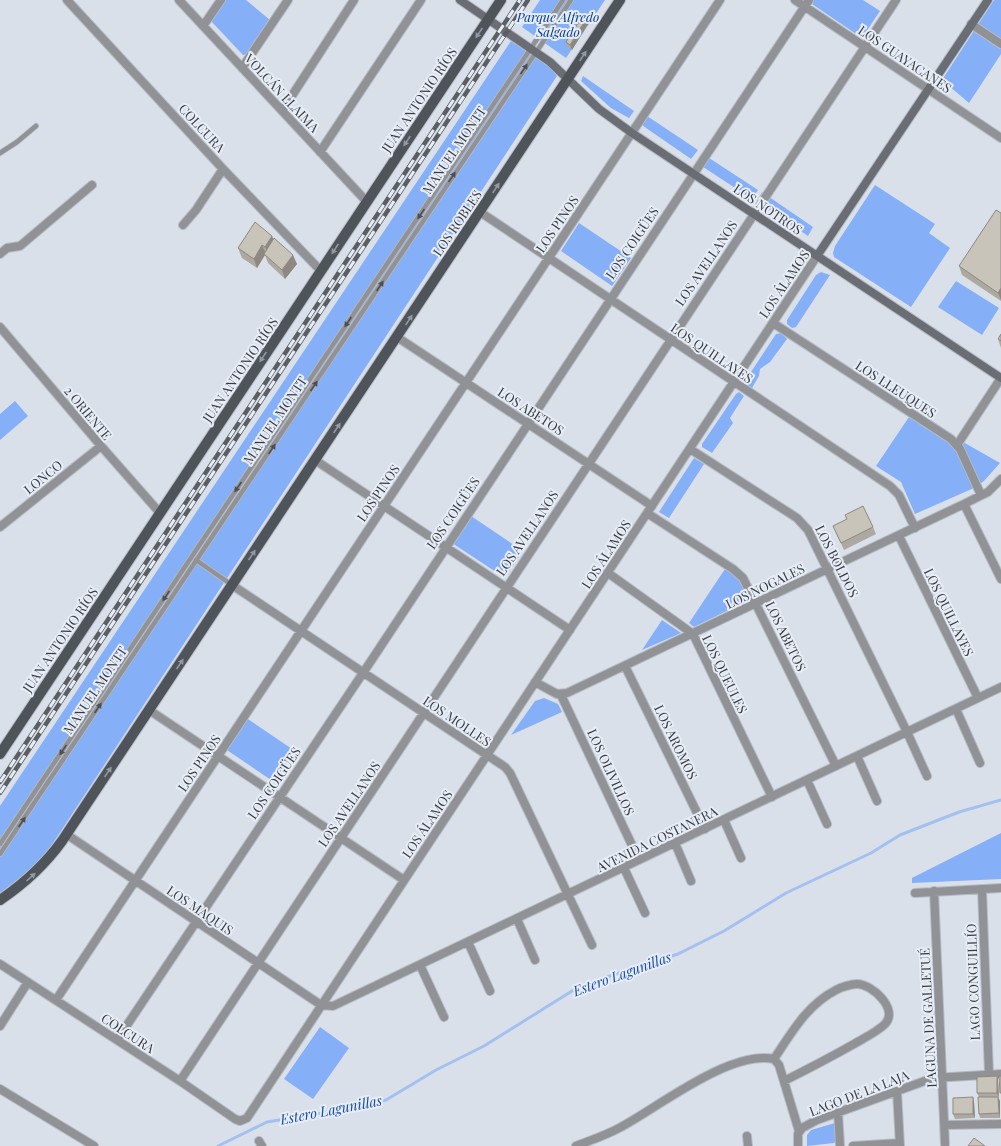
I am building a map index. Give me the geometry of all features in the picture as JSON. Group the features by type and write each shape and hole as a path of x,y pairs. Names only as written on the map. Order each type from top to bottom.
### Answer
{"main road":[{"name":"JUAN ANTONIO RÍOS","path":"0,754 501,0"},
{"name":"LOS ROBLES","path":"315,460 620,0"},
{"path":"0,900 22,885 38,870 66,834 315,460"}],"street":[{"name":"COLCURA","path":"68,0 223,169 321,271"},
{"name":"VOLCÁN LLAIMA","path":"179,0 367,202"},
{"path":"203,26 221,0"},
{"path":"242,68 288,0"},
{"path":"282,111 354,0"},
{"path":"320,152 422,0"},
{"name":"LOS NOTROS","path":"460,0 533,50 568,78 595,105 632,133 1001,378"},
{"name":"LOS PINOS","path":"56,1000 720,0"},
{"name":"LOS GUAYACANES","path":"795,0 807,3 864,46 1001,138"},
{"name":"LOS AVELLANOS","path":"180,1081 257,962 424,713 670,339 896,0"},
{"name":"LOS ÁLAMOS","path":"243,1120 249,1116 321,1005 988,0"},
{"name":"LOS COIGÜES","path":"117,1040 279,796 363,673 527,423 807,3"},
{"path":"971,24 1001,44"},
{"path":"183,225 196,210 223,169"},
{"path":"0,254 7,248 20,246 92,185"},
{"name":"LOS QUILLAYES","path":"480,212 893,488 901,498 915,528"},
{"name":"LOS LLEUQUES","path":"773,323 957,445 982,495"},
{"name":"2 ORIENTE","path":"0,327 160,513"},
{"name":"LOS ABETOS","path":"397,337 588,464 738,572 747,584 836,766"},
{"path":"957,445 1001,378"},
{"name":"LONCO","path":"0,527 101,446"},
{"name":"LOS BOLDOS","path":"690,448 801,521 811,534 927,776"},
{"path":"315,460 570,630"},
{"name":"LOS NOGALES","path":"561,695 899,536 982,495 1001,479"},
{"path":"964,504 1001,579"},
{"name":"LOS QUILLAYES","path":"899,536 978,698"},
{"name":"LOS QUEULES","path":"608,573 693,634 772,797"},
{"name":"LOS MOLLES","path":"232,585 502,765 510,773 592,944"},
{"name":"LOS AROMOS","path":"625,666 704,829"},
{"path":"535,682 561,695"},
{"name":"AVENIDA COSTANERA","path":"321,1005 337,1005 1001,687"},
{"name":"LOS OLIVILLOS","path":"561,695 639,860"},
{"path":"956,708 980,763"},
{"path":"149,710 404,880"},
{"path":"857,756 877,801"},
{"path":"807,780 827,824"},
{"path":"724,820 741,858"},
{"name":"LOS MAQUIS","path":"66,834 321,1005"},
{"path":"674,843 691,881"},
{"path":"624,868 645,912"},
{"path":"915,893 1001,888"},
{"name":"LAGO CONGUILLÍO","path":"982,889 988,1074"},
{"name":"LAGUNA DE GALLETUÉ","path":"934,892 946,1144"},
{"path":"517,919 535,960"},
{"path":"468,942 490,991"},
{"name":"COLCURA","path":"0,964 180,1081 235,1119 243,1120"},
{"path":"420,965 444,1017"},
{"path":"0,1026 28,982"},
{"path":"774,1059 801,1017 819,1001 837,989 857,984 873,990 886,1004 889,1013 886,1023 867,1037 784,1081"},
{"path":"576,1146 621,1127 677,1092 723,1067 764,1057 774,1059 779,1065 799,1131 798,1146"},
{"name":"LAGO DE LA LAJA","path":"799,1131 805,1126 838,1112 943,1076 1001,1074"},
{"path":"0,1089 94,1146"},
{"path":"853,1146 900,1144 897,1091"},
{"path":"838,1112 840,1146"},
{"path":"945,1126 1001,1124"},
{"path":"747,1136 748,1146"}],"lane":[{"name":"MANUEL MONTT","path":"0,854 197,560 533,50 563,0"},
{"name":"MANUEL MONTT","path":"0,844 533,50 571,0"},
{"path":"0,153 17,142 36,126"},
{"path":"192,557 232,585"}],"green space":[{"path":"223,0 246,0 270,20 248,54 243,55 210,20"},
{"name":"Parque Alfredo Salgado","path":"540,0 605,0 566,58 522,27"},
{"path":"814,0 863,0 880,11 862,38 812,4"},
{"path":"994,0 1001,0 1001,54 969,103 942,80"},
{"path":"511,41 549,66 557,76 53,843 35,866 0,893 0,806"},
{"path":"583,76 634,111 629,118 611,108 581,81"},
{"path":"641,112 698,150 691,159 636,121"},
{"path":"703,154 758,190 752,199 697,163"},
{"path":"875,185 935,224 929,233 950,248 911,307 834,257 833,253 835,246"},
{"path":"762,192 813,227 808,236 757,201"},
{"path":"579,223 631,258 612,286 561,251"},
{"path":"821,272 830,275 796,327 792,328 787,324 787,320 816,275"},
{"path":"956,281 999,308 982,335 938,307"},
{"path":"781,333 787,339 770,362 760,369 759,376 752,388 746,384 747,378 776,334"},
{"path":"739,392 744,396 730,418 733,423 712,453 702,447 702,444 736,394"},
{"path":"15,401 28,416 0,440 0,414"},
{"path":"911,414 955,446 963,442 1000,463 984,481 974,488 915,514 901,482 876,466"},
{"path":"694,458 704,464 669,518 659,512"},
{"path":"471,516 523,551 505,578 452,543"},
{"path":"725,569 736,576 751,599 694,627 689,623"},
{"path":"662,620 681,633 642,650"},
{"path":"544,698 558,704 562,712 511,735 535,701"},
{"path":"242,715 295,751 274,782 221,746"},
{"path":"1001,833 1001,879 912,883 912,878"},
{"path":"320,1027 349,1048 313,1099 284,1079"},
{"path":"835,1123 836,1141 834,1143 807,1146 807,1135 811,1130"}],"building":[{"path":"584,14 588,16 570,45 566,42"},
{"path":"996,210 1001,213 1001,288 998,293 959,266"},
{"path":"255,222 272,236 265,247 262,245 254,259 238,248"},
{"path":"274,238 293,255 282,270 264,254"},
{"path":"1001,334 1001,341 998,339"},
{"path":"863,506 873,527 841,543 833,526 847,519 845,515"},
{"path":"997,1076 997,1093 977,1093 977,1077"},
{"path":"999,1076 1001,1076 1001,1093 1000,1093"},
{"path":"973,1097 973,1114 953,1114 953,1098"},
{"path":"978,1097 998,1097 999,1113 979,1114"},
{"path":"974,1138 985,1146 968,1146"}],"waterway":[{"name":"Estero Lagunillas","path":"218,1146 267,1122 335,1111 386,1100 436,1070 484,1046 572,991 610,976 678,954 724,931 786,893 871,853 900,835 959,812 1001,800"}],"railway":[{"path":"0,782 520,0"},
{"path":"0,793 528,0"}]}
